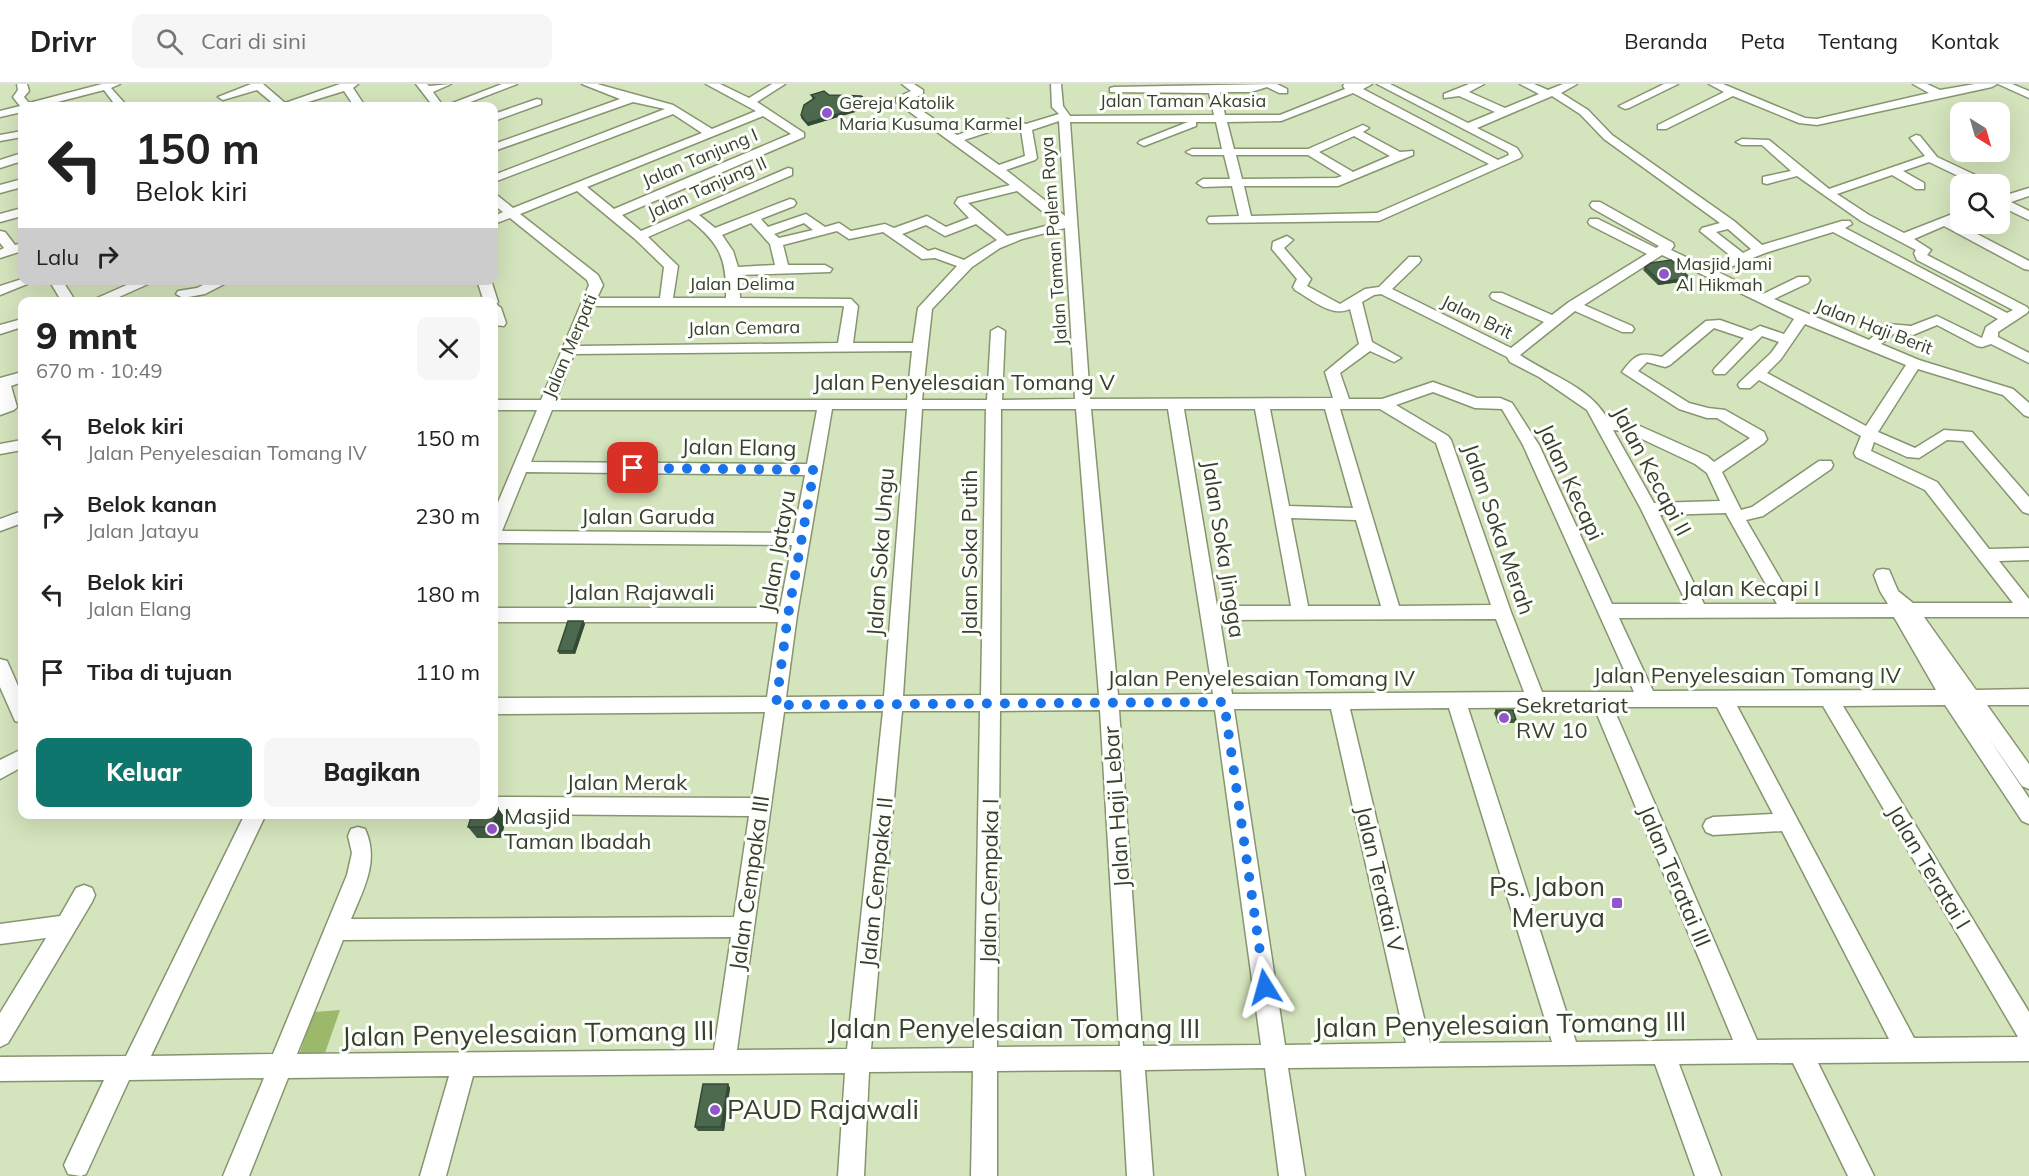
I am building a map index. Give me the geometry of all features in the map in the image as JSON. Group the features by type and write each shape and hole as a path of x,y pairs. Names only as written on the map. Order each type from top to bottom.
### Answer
{"street":[{"path":"21,102 18,97 24,92 22,84"},
{"path":"435,102 423,88 446,84"},
{"path":"462,102 512,84"},
{"path":"586,84 674,110 711,133"},
{"path":"711,84 764,112"},
{"path":"748,102 780,84"},
{"path":"907,84 919,92 900,100 1020,186 1067,224"},
{"name":"Jalan Taman Palem Raya","path":"1056,84 1058,107 1064,116 1067,224 1083,403"},
{"name":"Jalan Taman Palem Raya","path":"1064,116 1070,107 1067,84"},
{"path":"1267,84 1283,91"},
{"name":"Jalan Taman Akasia","path":"1114,90 1131,87 1251,89 1267,84"},
{"name":"Jalan Taman Akasia","path":"1026,128 1064,116 1202,120 1281,118 1349,87 1367,84"},
{"path":"1212,220 1379,217 1516,156 1516,153 1469,127 1382,84"},
{"path":"1448,96 1479,84"},
{"path":"1525,84 1550,93 1584,112 1608,136 1633,156 1730,224 1760,250"},
{"path":"1469,127 1572,84"},
{"path":"1625,106 1673,84"},
{"path":"1714,84 1803,121 1817,122 1992,84"},
{"path":"1918,84 1939,94"},
{"path":"2003,84 2029,95"},
{"path":"223,97 257,85 277,102"},
{"path":"295,102 348,85 357,102"},
{"path":"48,102 112,87 119,102"},
{"path":"1213,87 1246,220"},
{"path":"1349,87 1498,164"},
{"path":"1460,92 1504,112"},
{"path":"1662,127 1732,92"},
{"path":"498,147 632,98"},
{"path":"498,117 537,102"},
{"path":"0,114 18,110"},
{"path":"498,176 674,110"},
{"path":"498,218 764,112"},
{"name":"Jalan Tanjung I","path":"613,214 800,135 764,112"},
{"path":"1144,143 1202,120"},
{"path":"957,140 1007,122 1026,128 1031,158 997,169"},
{"path":"1203,183 1237,183 1308,164 1359,130 1405,155 1338,182 1308,164"},
{"path":"0,138 18,135"},
{"path":"1916,138 1931,156 1930,158"},
{"path":"1742,142 1765,142 1800,172 1865,218 1905,237 1925,250 1920,254 1922,256 2027,309"},
{"path":"1192,152 1229,152 1308,164 1353,177"},
{"path":"0,158 18,156"},
{"path":"0,164 18,157"},
{"path":"1828,193 1930,158 1963,174"},
{"path":"1894,171 1920,186"},
{"name":"Jalan Tanjung II","path":"640,236 788,172"},
{"path":"1767,180 1800,172"},
{"path":"0,191 18,186"},
{"path":"578,186 640,236 671,266 666,303"},
{"path":"1005,240 961,202 1020,186"},
{"path":"2010,196 2029,192"},
{"name":"Jalan Merpati","path":"498,202 593,278 596,285 498,521"},
{"path":"2010,202 2029,216"},
{"path":"715,233 790,203"},
{"path":"1596,205 1668,246 1659,251"},
{"path":"0,218 18,213"},
{"path":"690,214 715,233 734,271 733,302"},
{"path":"753,217 776,243 781,269"},
{"path":"767,232 806,218 823,231"},
{"path":"892,233 927,220 945,232 974,222 977,218"},
{"path":"1705,273 1760,250 1865,218"},
{"path":"1905,237 1950,218"},
{"path":"1942,221 2029,266"},
{"name":"Jalan Haji Berit","path":"1594,222 1803,318 1870,346 1914,363 2008,392 2029,412"},
{"path":"776,243 841,227 850,235 885,228 927,256 935,253 966,265 1005,240 1067,224"},
{"path":"1730,224 1706,231 1740,258"},
{"path":"1835,228 2007,318"},
{"path":"0,235 11,250"},
{"path":"1287,240 1278,245 1278,249 1304,279 1300,287 1337,308 1342,308 1370,292 1383,290 1414,260"},
{"name":"Jalan Brit","path":"1383,290 1512,354 1574,304 1659,251"},
{"name":"Jalan Soka Ungu","path":"893,704 915,404 925,308 966,265"},
{"path":"734,271 825,269"},
{"path":"1763,299 1803,280"},
{"path":"0,291 18,285"},
{"path":"183,294 200,296 218,285"},
{"path":"108,297 130,290"},
{"path":"1497,296 1553,321"},
{"path":"1355,301 1366,344 1362,350 1332,372 1336,402 1363,514 1392,613"},
{"name":"Jalan Delima","path":"590,302 850,303 845,346"},
{"path":"1574,304 1627,329"},
{"path":"1991,339 1991,330 2007,318 2027,309"},
{"path":"1745,385 1776,356 1803,318"},
{"path":"1870,346 1893,327 1913,331 1936,320 1982,343 1991,339"},
{"path":"0,330 18,324"},
{"path":"1713,470 1759,439 1756,433 1720,413 1707,413 1684,406 1629,372 1644,357 1665,362 1711,324 1752,336"},
{"path":"1720,371 1752,336 1762,329 1787,340"},
{"name":"Jalan Soka Putih","path":"992,703 994,404 998,331"},
{"path":"1991,339 2029,359"},
{"path":"1366,344 1394,358"},
{"name":"Jalan Cemara","path":"569,350 920,347"},
{"name":"Jalan Kecapi II","path":"1512,354 1515,359 1586,401 1604,423 1700,611"},
{"path":"1914,363 1869,434 1862,453 1931,486 2028,610"},
{"path":"1758,374 1869,434 1916,453 1940,436 1963,435 1970,438 2029,508"},
{"path":"10,406 1,383 18,378"},
{"name":"Jalan Kecapi","path":"1383,404 1433,387 1475,403 1500,403 1507,406 1531,445 1647,700"},
{"name":"Jalan Penyelesaian Tomang V","path":"498,405 1336,402 1383,404"},
{"name":"Jalan Haji Lebar","path":"1083,403 1109,703 1140,1176"},
{"name":"Jalan Soka Jingga","path":"1175,403 1224,702 1292,1176"},
{"path":"1261,403 1301,613"},
{"name":"Jalan Soka Merah","path":"1383,404 1443,440 1502,612 1536,700"},
{"name":"Jalan Jatayu","path":"776,705 788,615 825,405"},
{"path":"1604,423 1628,427 1694,456 1713,470 1733,512 1790,611"},
{"path":"0,449 18,446"},
{"path":"1648,509 1756,512 1825,465"},
{"name":"Jalan Elang","path":"520,466 814,470"},
{"path":"1280,512 1363,514"},
{"path":"0,525 18,518"},
{"name":"Jalan Garuda","path":"498,537 802,539"},
{"path":"1986,555 2029,554"},
{"path":"1883,575 1888,591 1972,698 2029,780"},
{"path":"1901,608 1951,698 2029,815"},
{"name":"Jalan Kecapi I","path":"1606,611 1790,611 1901,608 2028,610"},
{"path":"1210,613 1502,612"},
{"name":"Jalan Rajawali","path":"498,615 788,615"},
{"path":"0,666 5,687 18,708"},
{"name":"Jalan Penyelesaian Tomang IV","path":"498,706 2029,697"},
{"path":"1723,699 1908,1051"},
{"name":"Jalan Teratai I","path":"1829,699 2029,1034"},
{"name":"Jalan Teratai III","path":"1600,700 1750,1052"},
{"path":"1456,701 1568,1054"},
{"name":"Jalan Teratai V","path":"1339,702 1422,1056"},
{"name":"Jalan Cempaka I","path":"984,1176 992,703"},
{"name":"Jalan Cempaka II","path":"858,1060 893,704"},
{"name":"Jalan Cempaka III","path":"724,1061 776,705"},
{"path":"0,770 18,759"},
{"name":"Jalan Merak","path":"498,806 760,807"},
{"path":"77,1165 253,819"},
{"path":"1713,826 1788,822"},
{"path":"236,1176 278,1067 358,875 362,853 358,836"},
{"path":"0,1035 84,895"},
{"path":"0,934 67,926"},
{"path":"336,930 742,927"},
{"name":"Jalan Penyelesaian Tomang III","path":"0,1069 2029,1049"},
{"path":"1800,1051 1861,1176"},
{"path":"1663,1053 1708,1176"},
{"path":"851,1176 858,1060"},
{"path":"433,1176 465,1063"}],"green space":[{"path":"340,1010 325,1053 299,1055 314,1012"}],"building":[{"name":"Gereja Katolik Maria Kusuma Karmel","path":"824,91 829,95 861,96 872,104 807,123 801,115 804,105 815,98 811,95"},
{"name":"Masjid Jami Al Hikmah","path":"1671,260 1690,278 1660,282 1645,267 1651,263"},
{"path":"568,621 583,621 573,651 558,651"},
{"path":"1496,710 1513,710 1516,720 1500,720"},
{"path":"470,819 495,819 492,827 468,827"},
{"name":"PAUD Rajawali","path":"703,1084 728,1084 721,1127 695,1127"}],"place":[{"name":"Gereja Katolik Maria Kusuma Karmel","path":"827,113"},
{"name":"Masjid Jami Al Hikmah","path":"1664,274"},
{"name":"Sekretariat RW 10","path":"1504,718"},
{"name":"Masjid Taman Ibadah","path":"492,829"},
{"name":"Ps. Jabon Meruya","path":"1617,903"},
{"name":"PAUD Rajawali","path":"715,1110"}],"route":[{"path":"633,468 814,470 788,615 776,705 1224,702 1265,987"}]}
